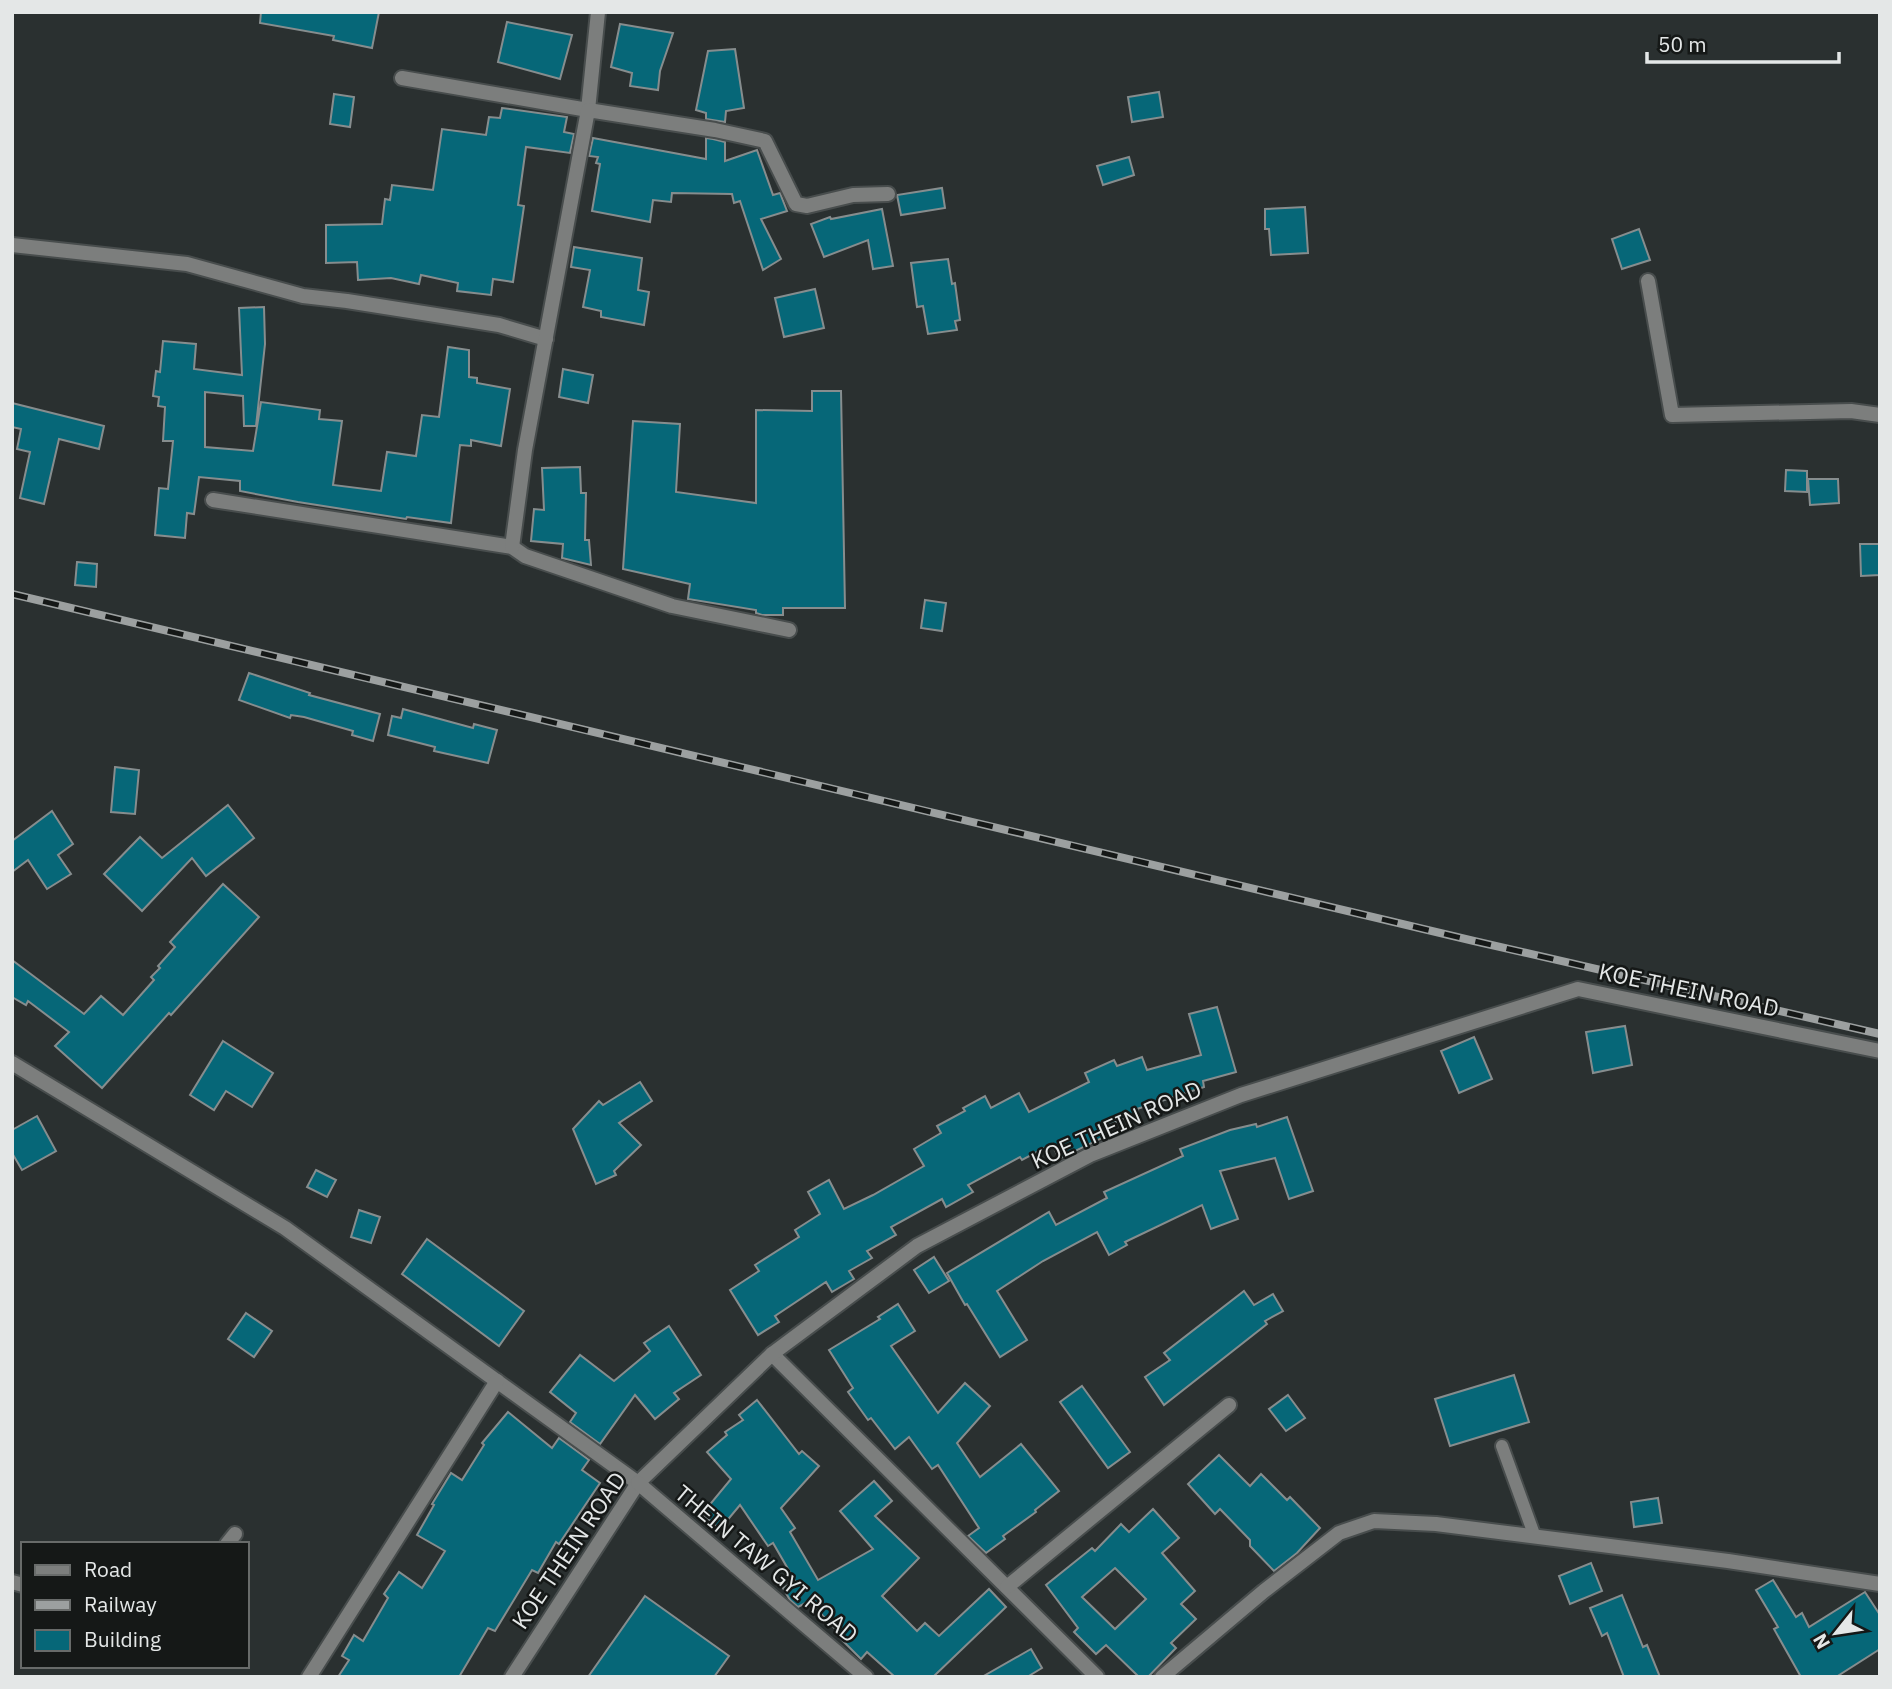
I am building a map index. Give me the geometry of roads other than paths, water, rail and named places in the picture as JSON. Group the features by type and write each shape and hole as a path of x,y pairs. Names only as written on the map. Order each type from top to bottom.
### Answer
{"street":[{"path":"512,547 525,450 588,110 598,12"},
{"path":"402,78 715,130 765,141 796,204 807,206 853,195 888,194"},
{"path":"12,245 187,264 303,296 499,325 545,339"},
{"path":"1648,281 1672,415 1851,411 1880,415"},
{"path":"213,500 512,547 525,556 672,606 789,630"},
{"name":"KOE THEIN ROAD","path":"512,1677 638,1483 772,1354 917,1246 1090,1155 1241,1095 1578,989 1880,1051"},
{"name":"THEIN TAW GYI ROAD","path":"12,1063 285,1228 638,1483 866,1677"},
{"path":"772,1354 1097,1677"},
{"path":"309,1677 497,1381"},
{"path":"1007,1587 1229,1405"},
{"path":"1162,1677 1264,1591 1339,1533 1374,1521 1436,1524 1535,1536 1880,1584"}],"lane":[{"path":"1502,1447 1535,1536"}],"railway":[{"path":"12,594 1474,941 1880,1034"}]}
